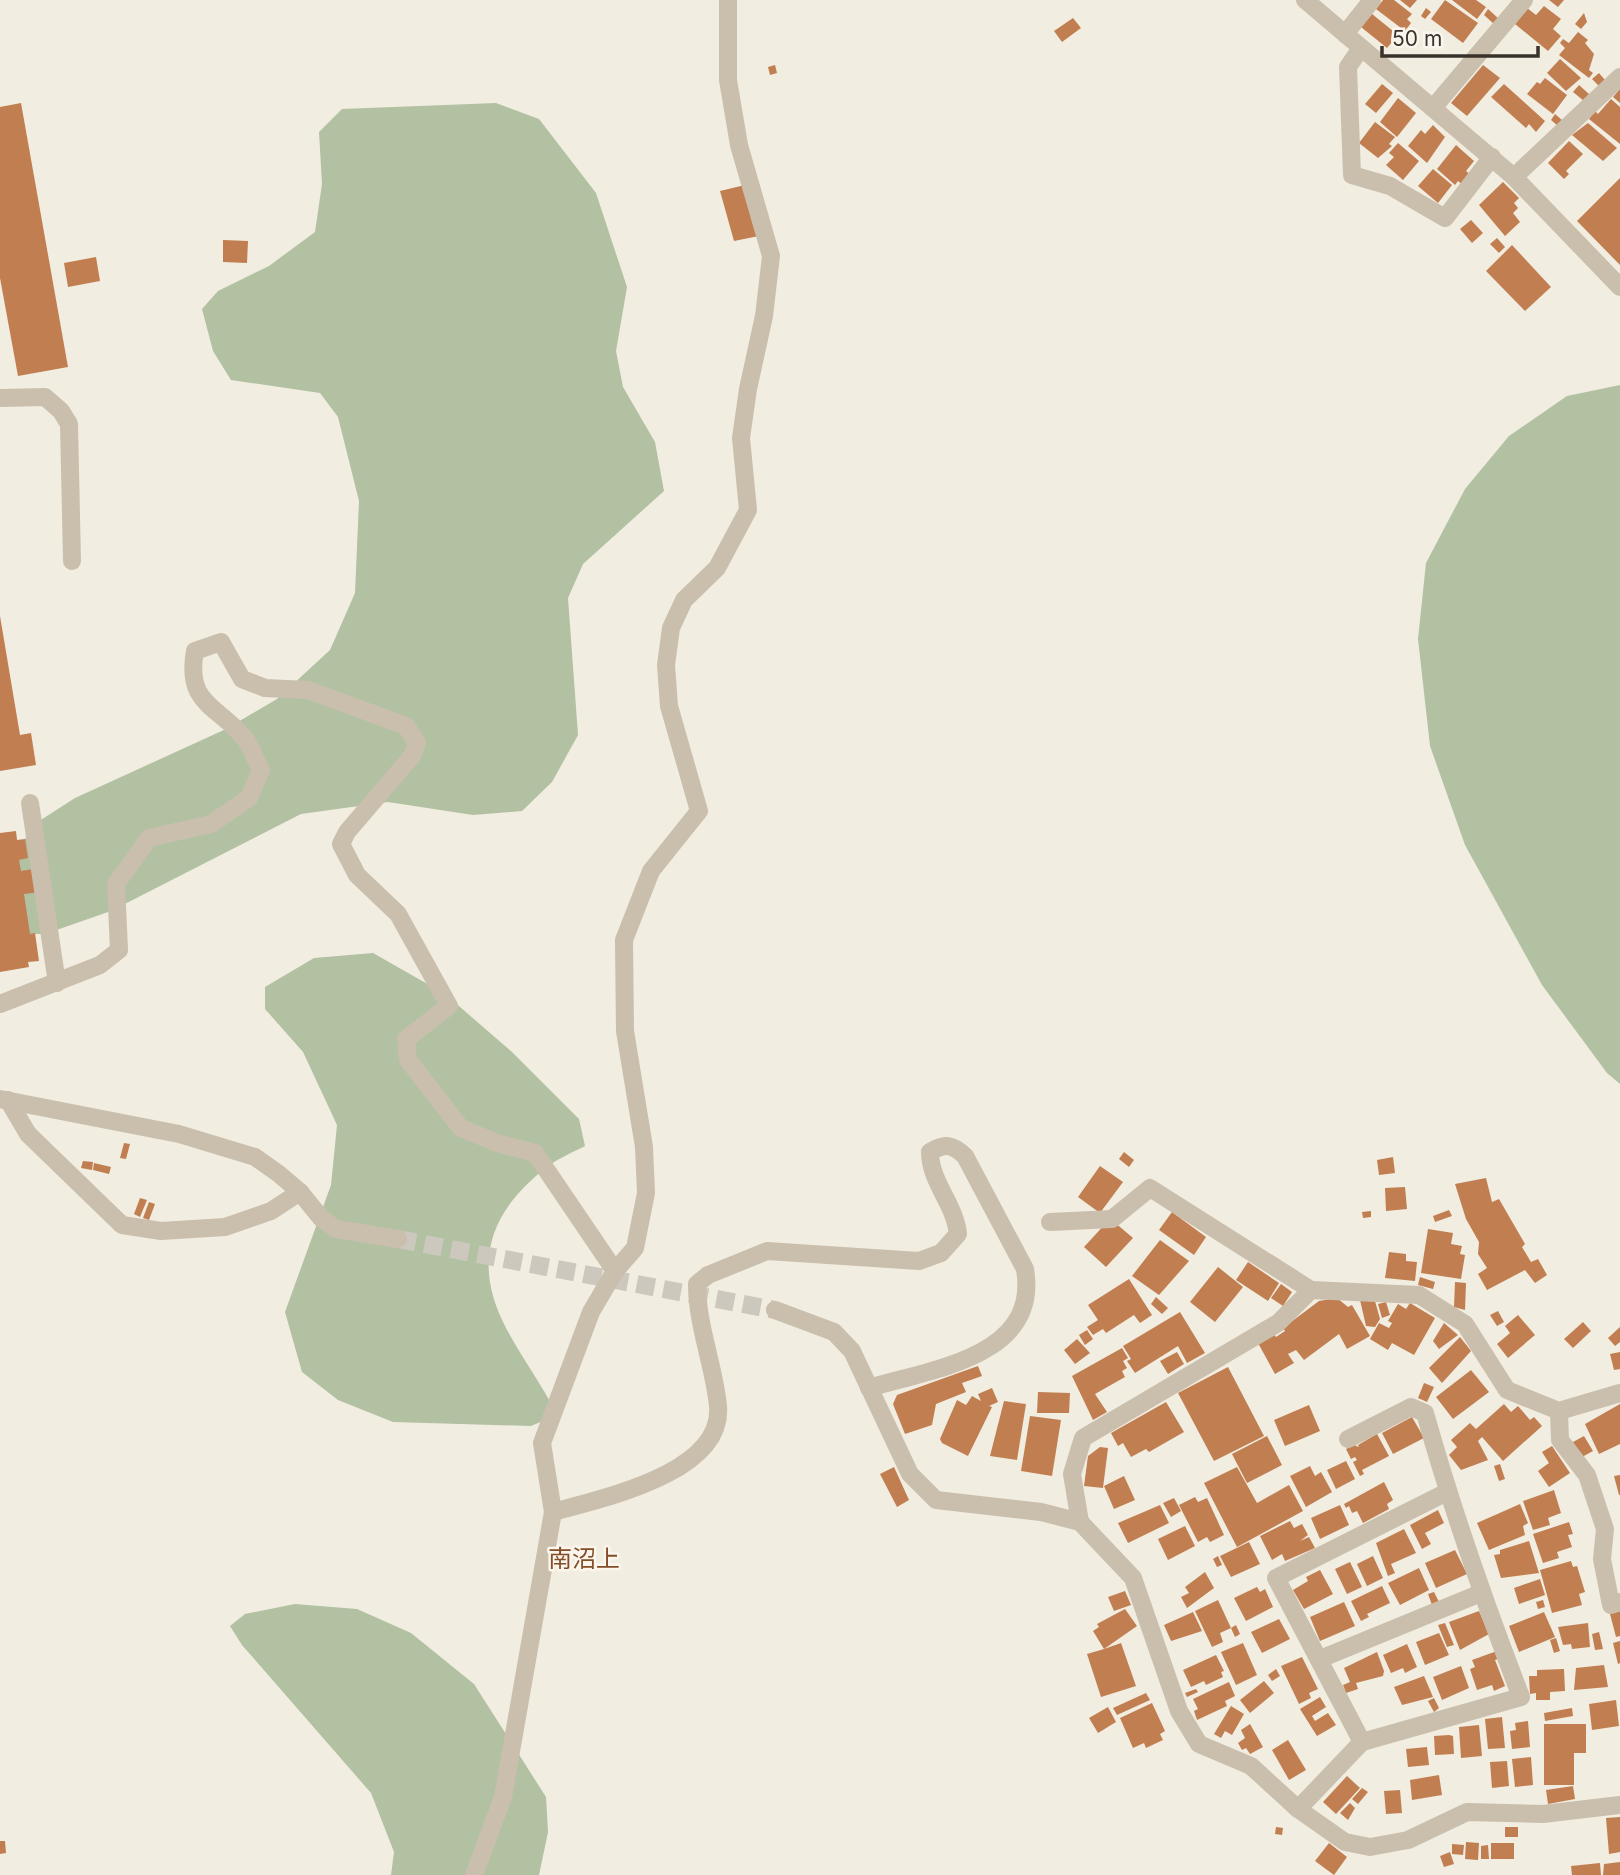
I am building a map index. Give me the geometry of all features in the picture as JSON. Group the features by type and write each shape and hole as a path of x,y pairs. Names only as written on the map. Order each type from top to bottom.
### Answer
{"street":[{"path":"474,1875 503,1797 553,1511 542,1443 591,1312 615,1271 635,1248 646,1193 644,1147 625,1031 624,940 651,871 699,811 669,706 666,665 671,628 684,600 717,568 748,510 741,438 748,388 764,316 771,256 739,145 728,80 728,0"},
{"path":"1304,0 1492,157 1620,287"},
{"path":"1345,34 1372,0"},
{"path":"1433,108 1524,0"},
{"path":"1361,48 1348,67 1352,175 1390,186 1445,218 1492,157"},
{"path":"1514,177 1620,77"},
{"path":"0,398 45,397 61,411 69,424 72,561"},
{"path":"0,1004 100,965 119,950 116,884 149,838 211,824 249,798 261,770 246,741 201,698 191,673 195,651 221,642 242,679 265,688 308,690 406,726 417,743 412,756 341,844 357,875 398,914 449,1006 406,1039 408,1059 461,1128 497,1143 535,1153 615,1271"},
{"path":"30,803 57,983"},
{"path":"4,1099 179,1134 255,1157 300,1192 321,1218 336,1229 398,1239"},
{"path":"4,1099 28,1134 122,1225 162,1231 225,1227 271,1211 300,1192"},
{"path":"553,1511 621,1493 669,1472 704,1450 717,1428 697,1307 697,1284 708,1275 767,1251 919,1261 941,1253 958,1234 956,1219 930,1165 930,1152 942,1145 953,1146 965,1156 1025,1269 1028,1288 1021,1314 1003,1340 968,1358 869,1388"},
{"path":"1050,1222 1112,1219 1150,1188 1311,1290 1419,1295 1465,1324 1507,1390 1559,1411 1620,1393"},
{"path":"1080,1522 1072,1474 1083,1438 1278,1323 1311,1290"},
{"path":"775,1310 834,1332 852,1351 910,1474 936,1500 1041,1512 1080,1522 1133,1578 1179,1711 1199,1744 1251,1766 1298,1809 1345,1842 1370,1847 1408,1840 1467,1812 1543,1814 1620,1805"},
{"path":"1298,1809 1362,1742 1521,1697 1481,1593 1447,1492 1425,1413 1411,1407 1348,1439"},
{"path":"1559,1411 1560,1440 1587,1475 1605,1529 1602,1559 1611,1605 1620,1602"},
{"path":"1362,1742 1276,1578 1447,1492"},
{"path":"1320,1659 1481,1593"}],"green space":[{"path":"496,103 539,119 596,193 627,287 616,351 623,387 655,442 664,491 583,564 568,598 578,735 552,782 522,811 473,815 388,802 301,814 111,911 45,934 10,934 0,875 36,823 75,798 226,729 277,699 330,650 355,593 359,501 338,417 320,393 231,380 213,351 202,309 218,291 269,266 315,232 322,184 319,132 342,109"},
{"path":"1620,385 1620,1084 1607,1073 1542,985 1465,845 1430,746 1418,639 1426,563 1465,489 1509,436 1567,396"},
{"path":"373,953 445,994 512,1052 579,1119 585,1146 553,1163 525,1187 499,1222 492,1241 489,1261 495,1303 511,1337 557,1415 531,1426 393,1422 338,1400 302,1372 285,1312 331,1185 337,1125 303,1052 265,1009 265,987 314,958"},
{"path":"295,1604 357,1609 411,1633 474,1684 546,1797 548,1832 539,1875 391,1875 394,1852 371,1793 242,1645 230,1626 245,1614"}],"building":[{"path":"1383,0 1394,0 1412,14 1407,19 1411,23 1405,31 1376,9"},
{"path":"1400,0 1417,0 1410,8"},
{"path":"1445,0 1478,23 1463,43 1431,19"},
{"path":"1452,0 1476,0 1486,7 1477,19"},
{"path":"1549,0 1564,0 1558,7"},
{"path":"1544,6 1561,19 1553,29 1561,36 1548,51 1515,24 1527,8 1536,15"},
{"path":"1426,8 1431,12 1425,19 1421,16"},
{"path":"1488,9 1499,19 1495,25 1484,15"},
{"path":"1584,13 1587,22 1581,29 1575,24"},
{"path":"1372,14 1398,35 1387,48 1361,27"},
{"path":"1073,18 1081,28 1062,42 1054,31"},
{"path":"1578,32 1588,40 1585,43 1594,54 1589,70 1593,73 1589,78 1559,55 1565,48 1560,43 1563,39 1569,43"},
{"path":"1560,59 1581,78 1566,91 1547,73"},
{"path":"775,65 777,73 770,75 768,67"},
{"path":"1483,65 1500,78 1467,116 1451,103"},
{"path":"1599,73 1605,80 1599,86 1592,79"},
{"path":"1545,78 1567,95 1553,114 1527,94 1537,82 1540,84"},
{"path":"1382,84 1393,93 1376,113 1365,104"},
{"path":"1504,84 1545,121 1536,132 1529,124 1526,128 1491,97"},
{"path":"1579,85 1589,94 1584,101 1573,92"},
{"path":"1620,89 1620,103 1613,97"},
{"path":"1398,98 1416,113 1397,137 1380,122"},
{"path":"1611,99 1620,107 1620,144 1589,119 1595,111 1598,114"},
{"path":"21,103 68,367 18,376 0,278 0,107"},
{"path":"1555,114 1562,120 1558,126 1551,120"},
{"path":"1375,122 1395,137 1389,144 1392,146 1378,158 1359,143"},
{"path":"1588,123 1617,148 1603,161 1572,135"},
{"path":"1433,125 1445,137 1427,163 1408,146 1421,130 1425,134"},
{"path":"1569,141 1583,154 1566,171 1569,174 1564,179 1548,163"},
{"path":"1398,143 1419,161 1403,180 1386,165 1394,157 1389,153"},
{"path":"1456,145 1474,161 1466,171 1471,175 1463,185 1458,181 1455,185 1437,169"},
{"path":"1433,169 1452,185 1438,203 1418,186"},
{"path":"1620,178 1620,265 1577,221"},
{"path":"1503,182 1519,198 1514,203 1518,208 1513,213 1520,222 1505,236 1479,205"},
{"path":"745,185 759,236 734,241 720,191"},
{"path":"1471,220 1483,233 1472,243 1460,229"},
{"path":"1497,238 1505,247 1499,253 1490,244"},
{"path":"223,240 248,241 247,263 223,262"},
{"path":"1512,245 1551,287 1525,311 1486,271"},
{"path":"96,257 100,281 68,287 64,263"},
{"path":"0,616 20,735 31,733 36,765 0,771"},
{"path":"16,831 17,840 25,839 28,858 19,860 21,871 45,867 48,891 24,894 30,934 35,933 39,961 28,962 29,967 0,972 0,833"},
{"path":"124,1143 130,1144 126,1159 120,1158"},
{"path":"1124,1152 1134,1160 1129,1167 1119,1159"},
{"path":"1393,1157 1395,1173 1379,1175 1377,1160"},
{"path":"83,1161 93,1162 92,1170 81,1168"},
{"path":"94,1163 111,1167 109,1174 93,1170"},
{"path":"1100,1166 1123,1182 1100,1213 1078,1197"},
{"path":"1486,1178 1492,1202 1499,1199 1525,1244 1522,1247 1531,1262 1538,1259 1547,1275 1535,1283 1525,1270 1487,1290 1478,1274 1487,1268 1478,1254 1479,1242 1466,1219 1455,1184"},
{"path":"1405,1187 1407,1209 1386,1211 1385,1188"},
{"path":"140,1198 147,1200 140,1217 134,1214"},
{"path":"149,1202 155,1204 149,1220 143,1218"},
{"path":"1449,1210 1452,1216 1435,1222 1433,1216"},
{"path":"1371,1211 1371,1217 1363,1218 1362,1212"},
{"path":"1172,1212 1206,1237 1194,1255 1159,1230"},
{"path":"1113,1221 1133,1238 1106,1267 1084,1247 1107,1222"},
{"path":"1428,1229 1453,1233 1451,1244 1462,1246 1460,1254 1465,1255 1461,1279 1421,1273"},
{"path":"1160,1240 1189,1261 1159,1295 1132,1276"},
{"path":"1389,1252 1406,1254 1406,1261 1417,1262 1415,1281 1385,1278"},
{"path":"1248,1262 1279,1283 1268,1301 1236,1280"},
{"path":"1218,1267 1243,1287 1215,1322 1190,1302"},
{"path":"1420,1277 1435,1282 1433,1289 1418,1285"},
{"path":"1129,1279 1152,1315 1140,1323 1134,1315 1106,1333 1103,1329 1093,1335 1087,1327 1098,1320 1088,1305"},
{"path":"1455,1282 1466,1283 1465,1310 1454,1307"},
{"path":"1281,1284 1292,1292 1283,1306 1271,1298"},
{"path":"1156,1297 1168,1308 1162,1314 1151,1304"},
{"path":"1337,1298 1348,1307 1352,1305 1370,1336 1347,1349 1339,1334 1304,1360 1296,1350 1288,1354 1294,1363 1275,1374 1258,1343 1273,1333 1276,1337 1285,1331 1283,1328 1319,1301"},
{"path":"1360,1300 1375,1301 1380,1319 1375,1327 1366,1326"},
{"path":"1386,1302 1390,1315 1382,1318 1378,1304"},
{"path":"1410,1303 1435,1318 1414,1355 1392,1343 1388,1350 1370,1339 1379,1323 1389,1328 1392,1323 1388,1321 1398,1304 1406,1309"},
{"path":"1498,1311 1504,1322 1497,1326 1490,1315"},
{"path":"1180,1312 1205,1353 1187,1363 1178,1346 1135,1373 1127,1361 1131,1359 1123,1346"},
{"path":"1518,1315 1535,1335 1508,1358 1497,1344 1510,1333 1505,1326"},
{"path":"1583,1322 1591,1331 1573,1348 1564,1339"},
{"path":"1444,1323 1458,1335 1439,1349 1433,1341"},
{"path":"1620,1327 1620,1342 1615,1346 1608,1338"},
{"path":"1087,1330 1093,1339 1085,1345 1079,1335"},
{"path":"1460,1337 1471,1351 1442,1383 1429,1368"},
{"path":"1077,1339 1090,1353 1075,1364 1064,1350"},
{"path":"1122,1348 1128,1358 1123,1361 1127,1368 1122,1371 1125,1377 1095,1394 1107,1412 1093,1420 1072,1376"},
{"path":"1177,1352 1184,1364 1168,1374 1160,1361"},
{"path":"1620,1352 1620,1369 1614,1370 1610,1354"},
{"path":"978,1366 982,1376 962,1383 966,1392 936,1404 932,1425 905,1434 893,1404 897,1395"},
{"path":"1228,1367 1264,1436 1214,1461 1178,1393"},
{"path":"1471,1370 1489,1392 1453,1419 1436,1397"},
{"path":"1424,1383 1434,1387 1427,1402 1418,1398"},
{"path":"992,1388 998,1402 989,1406 992,1407 968,1456 942,1443 940,1439 957,1400 966,1405 972,1396 981,1401 978,1394"},
{"path":"1038,1392 1070,1393 1069,1413 1037,1413"},
{"path":"1004,1401 1026,1404 1017,1460 990,1456"},
{"path":"1166,1402 1184,1432 1149,1452 1146,1449 1131,1457 1123,1443 1118,1446 1111,1433"},
{"path":"1504,1404 1511,1412 1518,1406 1530,1420 1534,1417 1542,1426 1503,1461 1482,1437 1478,1441 1488,1460 1461,1470 1449,1455 1457,1447 1451,1440 1470,1423 1476,1429"},
{"path":"1620,1404 1620,1444 1599,1454 1585,1424"},
{"path":"1309,1405 1320,1431 1285,1446 1274,1420"},
{"path":"1030,1416 1061,1420 1052,1476 1021,1471"},
{"path":"1412,1417 1424,1438 1393,1454 1382,1433"},
{"path":"1377,1434 1389,1456 1362,1470 1364,1474 1360,1476 1353,1462 1357,1460 1355,1457 1351,1459 1346,1449 1354,1445 1359,1447 1358,1445"},
{"path":"1267,1436 1282,1465 1247,1483 1232,1454"},
{"path":"1584,1436 1593,1451 1582,1457 1573,1442"},
{"path":"1552,1446 1570,1473 1549,1487 1538,1471 1549,1463 1542,1452"},
{"path":"1100,1447 1108,1448 1103,1488 1084,1486 1088,1456"},
{"path":"1346,1461 1355,1479 1336,1489 1327,1470"},
{"path":"1500,1464 1505,1479 1499,1481 1494,1466"},
{"path":"1310,1466 1315,1476 1321,1472 1332,1492 1306,1507 1290,1476"},
{"path":"894,1467 909,1500 897,1507 880,1474"},
{"path":"1237,1467 1257,1503 1289,1485 1303,1511 1237,1547 1204,1483"},
{"path":"1620,1475 1620,1495 1619,1495 1614,1476"},
{"path":"1124,1476 1135,1500 1114,1509 1104,1486"},
{"path":"1384,1482 1393,1500 1387,1504 1389,1509 1363,1523 1357,1511 1352,1513 1349,1506 1346,1508 1344,1504"},
{"path":"1554,1490 1561,1513 1548,1518 1550,1525 1533,1530 1523,1501"},
{"path":"1195,1497 1198,1502 1207,1498 1224,1535 1210,1542 1207,1537 1198,1542 1179,1505"},
{"path":"1174,1498 1181,1511 1171,1517 1163,1503"},
{"path":"1520,1504 1528,1523 1523,1526 1525,1535 1489,1550 1477,1523"},
{"path":"1160,1505 1169,1523 1128,1543 1118,1523"},
{"path":"1340,1505 1349,1525 1320,1539 1311,1518"},
{"path":"1438,1510 1444,1523 1425,1533 1431,1544 1422,1549 1410,1525"},
{"path":"1290,1521 1294,1528 1302,1524 1308,1535 1300,1541 1309,1537 1315,1548 1285,1561 1282,1554 1272,1560 1260,1536"},
{"path":"1569,1522 1573,1534 1568,1535 1572,1547 1557,1552 1559,1558 1543,1563 1533,1534"},
{"path":"1185,1526 1195,1546 1168,1560 1158,1539"},
{"path":"1404,1529 1416,1553 1391,1564 1395,1573 1388,1576 1376,1543"},
{"path":"1529,1541 1539,1573 1501,1578 1494,1555 1500,1554 1500,1550"},
{"path":"1249,1542 1260,1564 1231,1577 1220,1556"},
{"path":"1455,1550 1467,1574 1436,1588 1425,1563"},
{"path":"1218,1556 1222,1565 1217,1567 1213,1559"},
{"path":"1373,1556 1383,1578 1367,1586 1357,1564"},
{"path":"1571,1561 1573,1567 1577,1566 1585,1592 1579,1594 1582,1605 1552,1613 1540,1570"},
{"path":"1350,1562 1362,1587 1347,1594 1335,1569"},
{"path":"1419,1568 1429,1590 1400,1605 1388,1583"},
{"path":"1320,1570 1333,1594 1304,1609 1293,1590 1308,1581 1306,1577"},
{"path":"1205,1572 1214,1588 1187,1608 1181,1597 1189,1593 1185,1587"},
{"path":"1540,1579 1545,1595 1519,1604 1514,1588"},
{"path":"1382,1586 1390,1603 1367,1614 1369,1617 1361,1621 1351,1601"},
{"path":"1257,1587 1260,1592 1265,1589 1273,1607 1246,1621 1234,1598"},
{"path":"1125,1591 1131,1605 1114,1611 1108,1597"},
{"path":"1434,1592 1439,1602 1432,1605 1428,1594"},
{"path":"1218,1600 1231,1628 1220,1633 1223,1642 1212,1647 1195,1611"},
{"path":"1543,1600 1545,1607 1538,1609 1536,1602"},
{"path":"1344,1602 1355,1626 1320,1641 1310,1617"},
{"path":"1125,1609 1137,1626 1104,1649 1093,1631 1099,1627 1097,1624"},
{"path":"1479,1611 1489,1634 1460,1650 1449,1622"},
{"path":"1620,1611 1620,1636 1616,1637 1610,1614"},
{"path":"1193,1612 1202,1631 1171,1641 1164,1625"},
{"path":"1544,1612 1555,1637 1519,1652 1509,1626"},
{"path":"1279,1619 1290,1639 1262,1653 1251,1632"},
{"path":"1445,1623 1454,1645 1447,1647 1438,1625"},
{"path":"1588,1623 1590,1647 1572,1649 1571,1644 1563,1645 1558,1627"},
{"path":"1236,1625 1240,1634 1235,1637 1231,1628"},
{"path":"1599,1632 1603,1649 1595,1650 1592,1634"},
{"path":"1439,1633 1449,1655 1425,1665 1416,1642"},
{"path":"1556,1638 1560,1651 1554,1653 1550,1640"},
{"path":"1620,1641 1620,1663 1618,1664 1613,1643"},
{"path":"1121,1643 1136,1686 1101,1697 1087,1654"},
{"path":"1243,1643 1257,1675 1236,1685 1221,1652"},
{"path":"1407,1644 1417,1667 1405,1673 1403,1668 1391,1673 1383,1655"},
{"path":"1497,1651 1500,1658 1495,1660 1505,1686 1494,1691 1492,1685 1477,1690 1470,1669 1475,1667 1472,1660"},
{"path":"1377,1652 1384,1671 1383,1676 1356,1683 1358,1689 1346,1693 1343,1685 1350,1682 1344,1668"},
{"path":"1216,1655 1224,1671 1221,1672 1223,1677 1206,1685 1204,1681 1191,1687 1183,1670"},
{"path":"1302,1657 1318,1689 1309,1693 1311,1698 1299,1704 1281,1666"},
{"path":"1604,1665 1608,1687 1574,1690 1576,1668"},
{"path":"1461,1666 1469,1688 1442,1700 1433,1677"},
{"path":"1276,1669 1280,1676 1272,1681 1268,1675"},
{"path":"1564,1669 1565,1691 1550,1692 1550,1700 1536,1700 1536,1693 1530,1694 1529,1676 1537,1676 1537,1670"},
{"path":"1424,1676 1433,1697 1402,1705 1394,1687"},
{"path":"1264,1681 1274,1693 1250,1713 1240,1700"},
{"path":"1229,1682 1235,1696 1225,1701 1227,1706 1197,1720 1194,1711 1198,1709 1193,1699"},
{"path":"1196,1689 1198,1692 1187,1697 1185,1693"},
{"path":"1146,1693 1150,1700 1117,1715 1113,1708"},
{"path":"1320,1697 1326,1707 1312,1716 1315,1721 1328,1713 1336,1725 1317,1736 1300,1709"},
{"path":"1434,1698 1439,1708 1434,1712 1428,1701"},
{"path":"1616,1700 1619,1726 1592,1730 1589,1704"},
{"path":"1152,1703 1165,1731 1160,1734 1163,1740 1146,1748 1144,1743 1133,1748 1120,1718"},
{"path":"1231,1706 1244,1714 1232,1735 1225,1731 1221,1738 1214,1734"},
{"path":"1108,1707 1116,1722 1098,1733 1089,1718"},
{"path":"1572,1708 1573,1716 1545,1721 1544,1713"},
{"path":"1502,1717 1505,1748 1488,1749 1485,1719"},
{"path":"1528,1721 1530,1747 1512,1749 1510,1731 1516,1730 1515,1723"},
{"path":"1250,1724 1263,1747 1250,1754 1246,1748 1242,1750 1238,1743 1245,1738 1241,1730"},
{"path":"1544,1724 1586,1724 1586,1753 1574,1753 1574,1785 1544,1785"},
{"path":"1479,1725 1482,1756 1461,1758 1459,1727"},
{"path":"1434,1736 1453,1736 1454,1754 1435,1755"},
{"path":"1288,1740 1306,1770 1289,1780 1272,1750"},
{"path":"1427,1747 1429,1765 1408,1767 1406,1749"},
{"path":"1531,1757 1533,1785 1515,1787 1512,1759"},
{"path":"1507,1761 1509,1786 1492,1788 1490,1762"},
{"path":"1439,1775 1442,1795 1412,1800 1410,1780"},
{"path":"1347,1776 1360,1788 1336,1814 1323,1802"},
{"path":"1573,1786 1575,1799 1548,1804 1546,1790"},
{"path":"1362,1788 1368,1792 1358,1804 1352,1799"},
{"path":"1400,1790 1402,1813 1386,1814 1384,1791"},
{"path":"1350,1803 1355,1808 1348,1820 1340,1813"},
{"path":"1620,1817 1620,1852 1609,1854 1606,1818"},
{"path":"1276,1827 1283,1828 1282,1835 1275,1834"},
{"path":"1505,1827 1518,1827 1518,1837 1505,1837"},
{"path":"0,1841 5,1841 6,1853 0,1854"},
{"path":"1466,1842 1479,1843 1478,1860 1465,1859"},
{"path":"1329,1843 1347,1857 1334,1875 1315,1861"},
{"path":"1491,1843 1514,1843 1514,1859 1491,1859"},
{"path":"1452,1844 1464,1845 1463,1855 1452,1854"},
{"path":"1488,1845 1489,1859 1481,1859 1481,1846"},
{"path":"1450,1852 1454,1864 1444,1867 1440,1856"},
{"path":"1620,1862 1620,1875 1603,1875 1604,1864"},
{"path":"1600,1863 1601,1875 1572,1875 1571,1866"}],"tunnel":[{"path":"398,1239 775,1310"}],"district":[{"name":"南沼上","path":"584,1559"}]}
